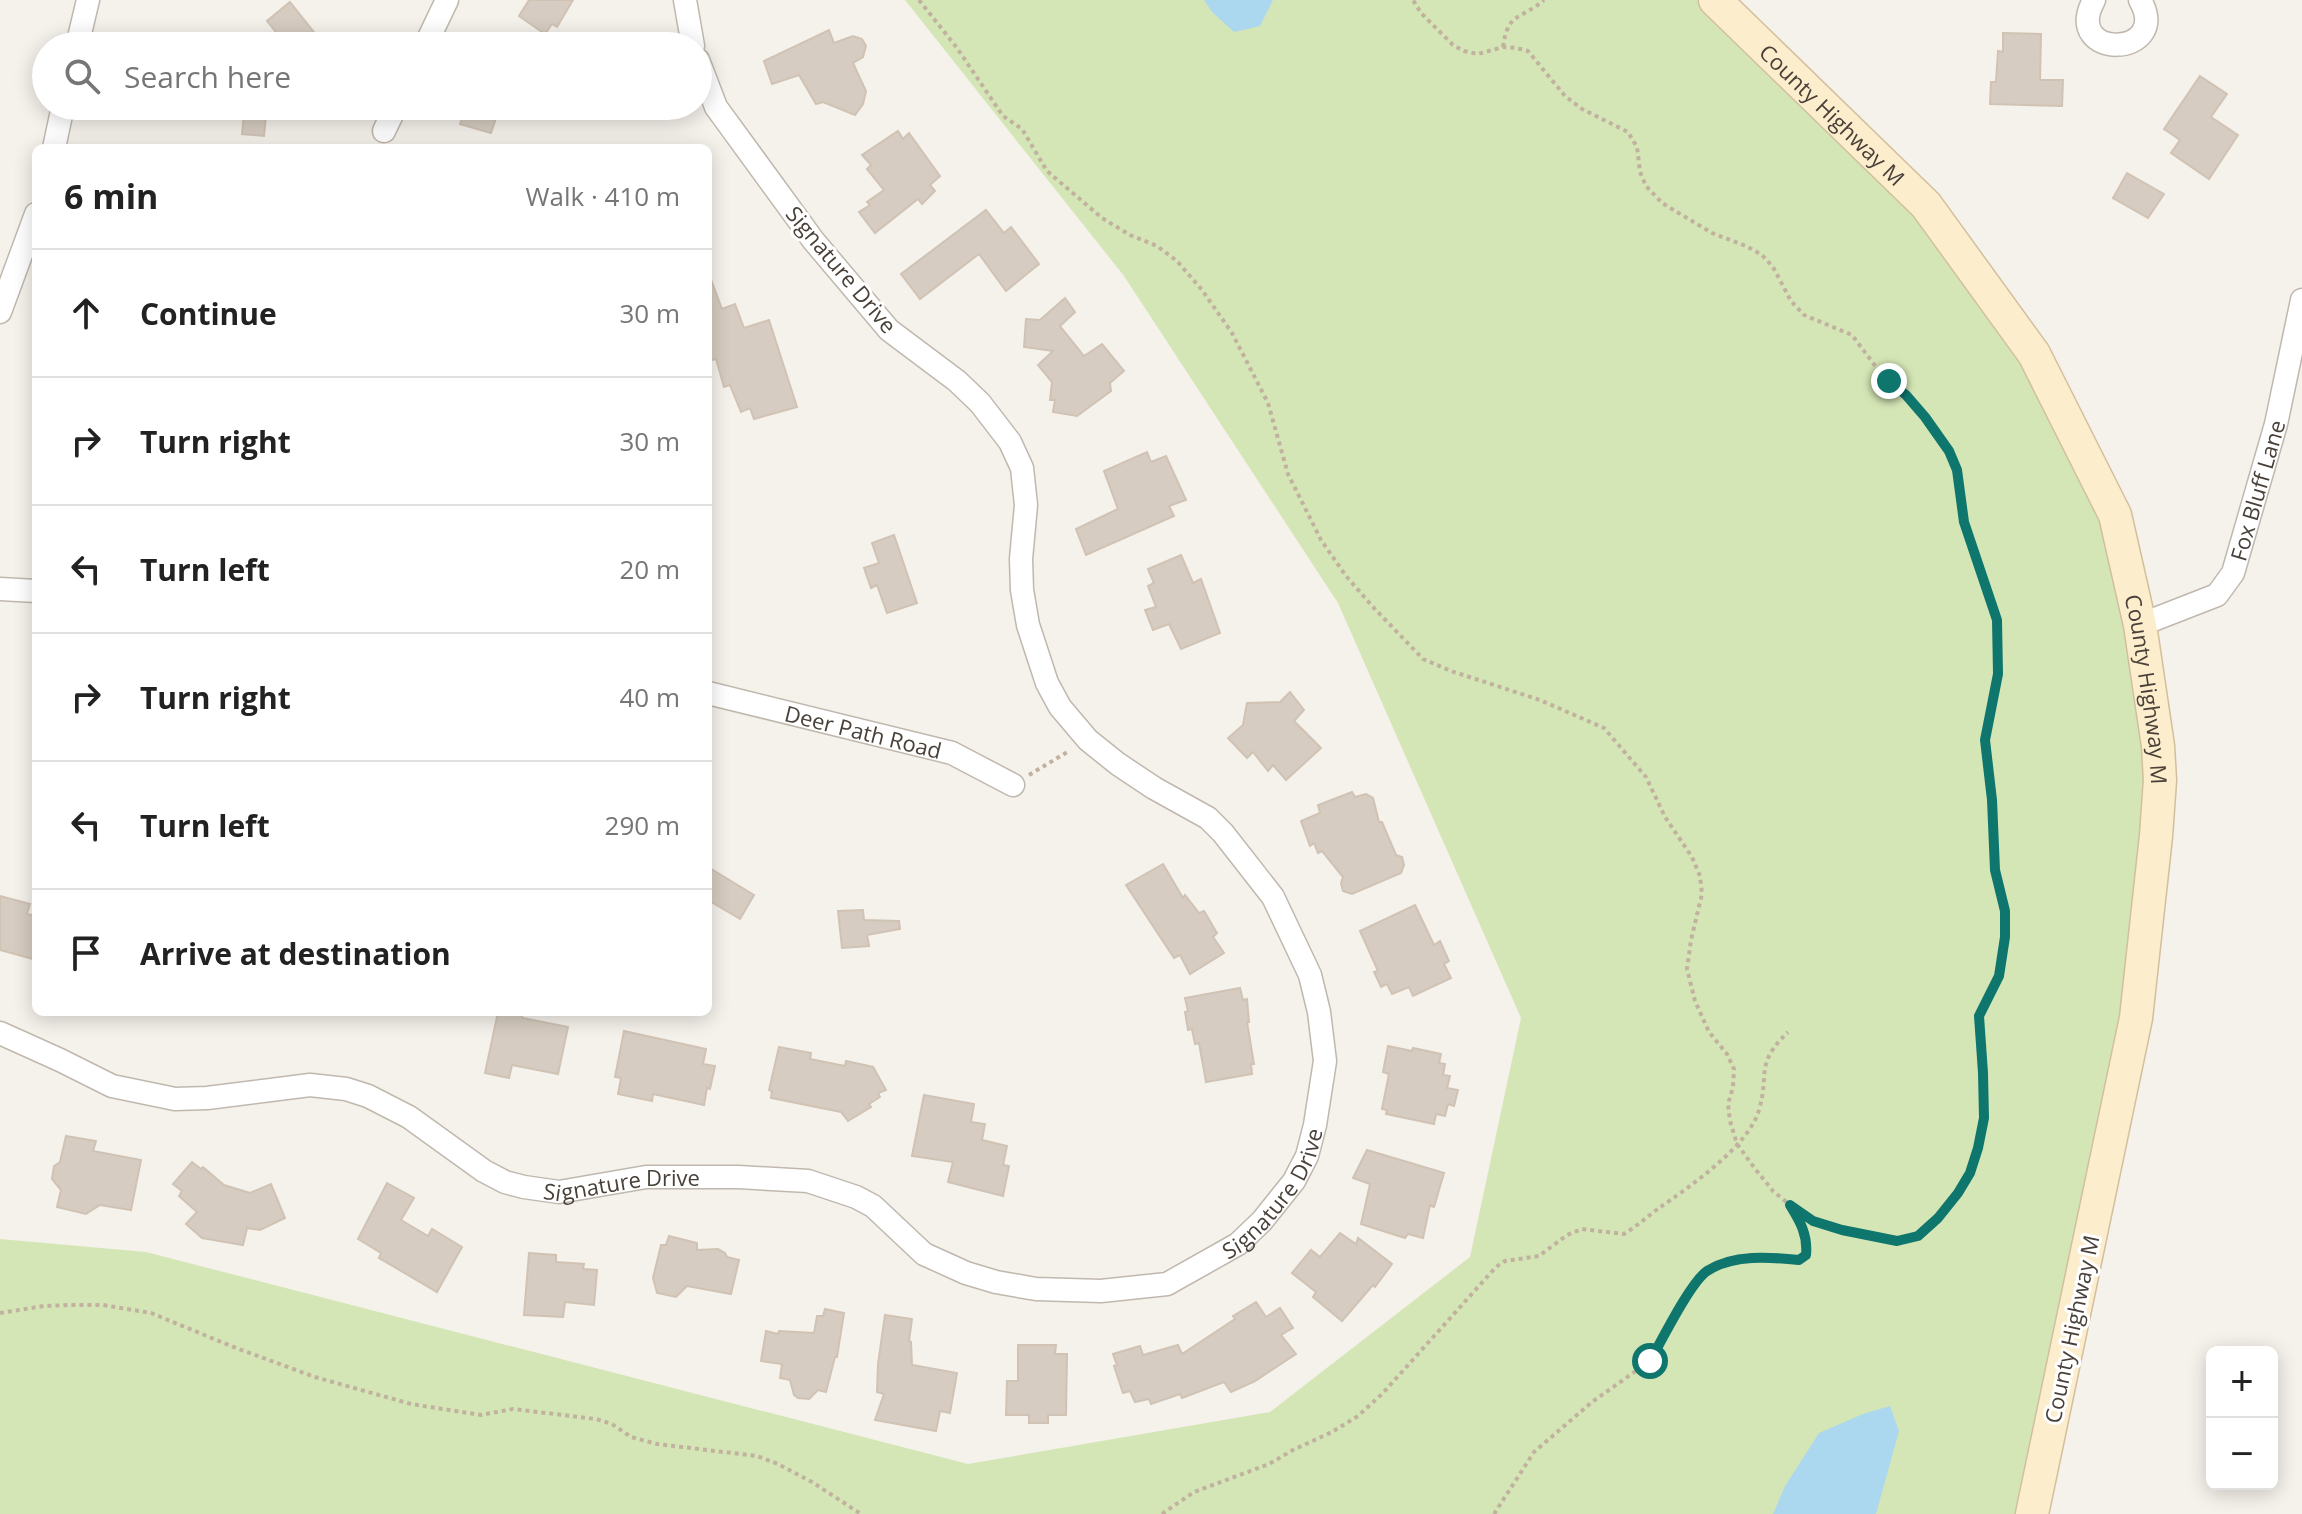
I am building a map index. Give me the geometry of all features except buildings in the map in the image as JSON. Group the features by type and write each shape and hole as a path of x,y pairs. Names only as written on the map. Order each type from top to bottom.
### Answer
{"main road":[{"name":"County Highway M","path":"1715,0 1926,205 2034,354 2115,515 2140,625 2160,780 2136,1018 2032,1514"}],"street":[{"path":"80,32 88,0"},
{"path":"432,32 447,0"},
{"path":"685,0 691,32"},
{"path":"2094,0 2089,9 2090,28 2102,43 2121,46 2130,43 2143,30 2146,20 2140,0"},
{"name":"Signature Drive","path":"0,1033 112,1086 175,1099 310,1085 346,1089 368,1096 409,1117 484,1171 505,1182 524,1187 559,1192 646,1177 808,1181 873,1206 924,1254 966,1273 1036,1289 1101,1291 1167,1284 1238,1244 1262,1221 1294,1181 1307,1156 1325,1061 1319,1012 1306,964 1273,897 1208,818 1154,788 1088,740 1060,707 1047,683 1028,625 1021,559 1026,505 1022,468 1010,442 980,403 957,381 889,330 813,240 716,107 712,97"},
{"path":"55,144 60,120"},
{"path":"384,131 389,120"},
{"path":"0,312 32,225"},
{"name":"Fox Bluff Lane","path":"2140,625 2217,595 2233,573 2276,424 2302,300"},
{"path":"0,589 32,591"},
{"name":"Deer Path Road","path":"712,694 952,753 1013,785"}],"path":[{"path":"919,0 957,48 1003,116 1022,129 1047,171 1102,218 1130,235 1157,246 1177,261 1202,290 1232,333 1268,403 1288,474 1321,540 1346,576 1381,616 1423,659 1540,700 1604,728 1646,777 1665,817 1692,857 1700,876 1702,894 1687,969 1695,1001 1709,1032 1727,1054 1734,1069 1728,1104 1737,1144 1773,1191 1813,1221 1828,1226 1897,1241 1918,1236 1958,1193 1970,1173 1978,1148 1984,1118 1979,1016 1999,976 2005,937 2005,911 1995,870 1985,740 1998,674 1997,620 1964,522 1957,470 1949,451 1906,395 1876,367 1852,335 1804,315 1791,301 1773,267 1762,255 1712,233 1662,203 1646,186 1640,172 1637,147 1628,132 1582,109 1565,96 1528,51 1503,47 1478,54 1453,45 1421,13 1413,0"},
{"path":"1503,47 1511,21 1544,0"},
{"path":"1013,785 1088,740"},
{"path":"1162,1514 1194,1492 1269,1464 1332,1432 1364,1411 1496,1267 1505,1261 1539,1256 1567,1235 1582,1229 1624,1234 1685,1192 1737,1144 1759,1112 1768,1056 1788,1032"},
{"path":"1494,1514 1534,1452 1592,1402 1650,1361 1691,1287 1706,1271 1740,1260 1761,1257 1799,1260 1806,1255 1804,1232 1790,1205"},
{"path":"0,1313 70,1305 103,1305 151,1313 315,1377 411,1404 481,1415 513,1409 596,1419 612,1424 631,1437 657,1444 757,1456 812,1482 861,1514"}],"green space":[{"path":"905,0 1715,0 1926,205 2115,515 2156,836 2032,1514 0,1514 0,1239 146,1252 968,1464 1270,1412 1470,1257 1521,1018 1338,603 1124,276"}],"water":[{"path":"1204,0 1273,0 1260,26 1234,32"},
{"path":"1890,1406 1899,1431 1876,1514 1773,1514 1785,1486 1819,1433"}],"route":[{"path":"1650,1361 1691,1287 1706,1271 1740,1260 1761,1257 1799,1260 1806,1255 1804,1232 1790,1205 1813,1221 1875,1238 1897,1241 1918,1236 1958,1193 1970,1173 1978,1148 1984,1118 1979,1016 1999,976 2005,937 2005,911 1995,870 1985,740 1998,674 1997,620 1964,522 1957,470 1949,451 1925,417 1889,381"}]}
